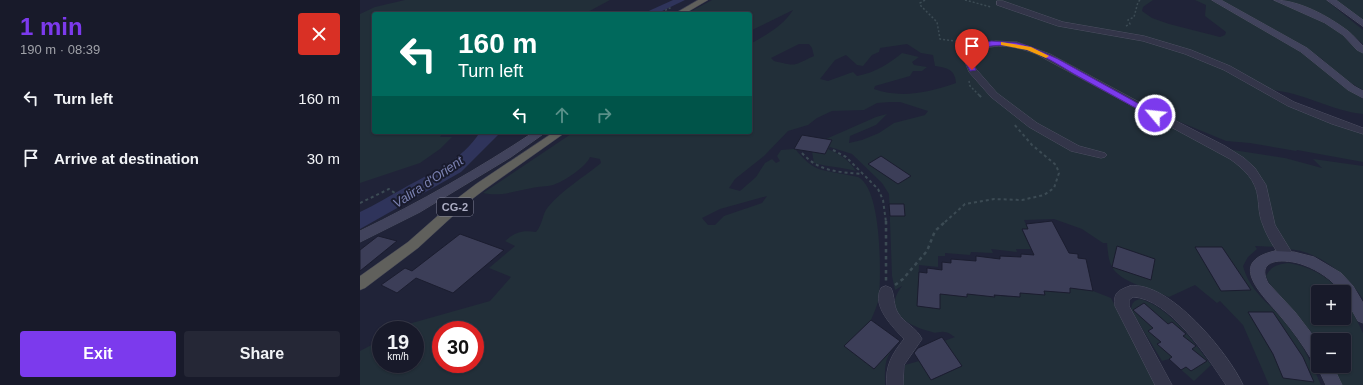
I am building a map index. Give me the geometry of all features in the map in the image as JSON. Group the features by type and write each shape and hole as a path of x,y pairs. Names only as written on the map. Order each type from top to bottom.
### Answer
{"highway":[{"path":"675,12 695,0"},
{"path":"682,12 704,0"},
{"name":"CG-2","path":"360,284 413,245 463,200 557,134"}],"main road":[{"path":"1216,0 1304,50 1351,88 1363,95"},
{"path":"1278,0 1308,11 1332,24 1343,31 1363,50"},
{"path":"1331,0 1363,24"},
{"path":"488,166 523,134"},
{"path":"360,237 416,209 507,156 538,134"},
{"path":"1311,344 1306,336 1265,290 1258,278 1258,268 1260,263 1265,258 1280,255 1310,261 1336,278 1347,288 1363,317"},
{"path":"1329,373 1334,385"}],"street":[{"path":"1000,4 1061,24 1144,39 1188,52 1227,68 1291,104 1363,130"},
{"path":"1100,155 1075,149 1055,140 1022,117 994,95 979,79 972,70 967,57 974,49 991,43 1017,45 1029,48 1240,160 1260,182 1264,196 1268,224 1287,256"},
{"path":"1164,385 1122,306 1121,298 1126,293 1135,291 1149,295 1159,300 1190,324 1211,350 1235,385"},
{"path":"886,292 888,308 893,318 914,339 901,353 896,363 894,377 895,385"}],"path":[{"path":"925,0 920,3 921,9 935,19 939,27 940,39 947,41 960,41 968,44 965,47"},
{"path":"1120,25 1127,26 1130,24 1128,20 1134,17 1138,2 1140,0"},
{"path":"966,75 970,86 987,102"},
{"path":"886,292 903,279 927,251 935,231 965,204 994,199 1022,200 1044,195 1054,188 1059,173 1056,165 1032,145 1021,130 1010,121"},
{"path":"833,150 848,156 863,174 873,182 880,193 886,216 886,292"},
{"path":"802,153 809,162 817,167 836,172 863,174"},
{"path":"360,203 389,189 416,209"}],"shaded area":[{"path":"405,0 610,0 588,12 372,12 372,134 442,134 440,137 452,137 440,149 420,163 360,183 360,14 375,7"},
{"path":"712,0 1153,0 1143,7 1142,11 1152,18 1169,24 1220,37 1225,35 1226,32 1205,16 1206,5 1195,0 1211,0 1296,48 1324,70 1332,69 1322,59 1296,42 1221,0 1277,1 1303,11 1337,30 1354,47 1363,53 1363,90 1344,79 1337,82 1363,99 1363,114 1338,109 1289,93 1263,90 1270,96 1294,108 1363,133 1363,162 1297,150 1226,141 1168,117 1201,139 1233,150 1285,158 1322,168 1313,159 1363,166 1363,299 1348,280 1339,272 1329,264 1307,253 1283,249 1281,247 1255,246 1257,249 1248,257 1243,266 1254,289 1289,327 1300,343 1311,362 1311,373 1316,373 1321,385 1269,385 1243,325 1220,301 1217,303 1195,285 1169,297 1139,286 1125,279 1114,270 1109,257 1107,243 1103,243 1082,229 1054,219 1024,220 1028,229 1022,230 1031,249 1016,249 1017,252 991,249 993,253 971,252 970,255 945,253 945,256 938,256 938,267 919,265 917,306 939,309 940,294 967,297 967,294 1020,297 1020,293 1045,295 1044,291 1070,293 1070,288 1093,291 1111,298 1155,385 903,385 905,365 919,361 932,380 962,366 944,341 955,337 947,332 934,333 914,326 900,316 896,310 895,303 897,295 902,286 895,290 892,276 889,194 882,183 852,154 830,147 828,149 844,158 856,171 814,163 812,152 796,150 807,162 816,168 858,177 866,185 872,197 878,232 880,270 879,297 871,320 900,341 888,356 886,361 885,385 360,385 360,351 372,345 372,373 424,373 424,321 419,321 490,301 511,277 489,268 515,246 505,241 519,232 536,232 548,207 566,189 601,163 600,159 590,157 588,161 574,174 553,185 501,194 483,193 571,134 752,134 752,43 768,34 785,21 793,10 752,30 752,12 690,12","holes":["799,44 809,44 812,48 814,56 800,63 788,64 774,61 771,58","907,44 921,53 933,55 935,66 950,70 954,75 956,83 936,89 905,94 895,94 874,89 875,86 910,76 913,71 922,71 927,67 914,65 912,62 919,57 902,53 892,61 869,73 857,76 853,72 828,81 820,79 835,60 846,55 857,65 863,66 872,55 879,52 880,48","900,102 928,111 925,115 894,123 879,133 862,140 849,143 850,136 876,125 887,114 876,117 826,139 802,135 794,149 781,150 777,156 780,161 776,163 772,159 765,163 756,177 740,191 729,188 735,179 764,156 788,131 808,125 817,118 832,111 864,110 877,103","767,196 762,203 724,216 715,225 708,225 702,218 720,209"]},
{"path":"1283,0 1326,0 1363,30 1363,44 1345,29 1326,18"},
{"path":"1335,0 1363,0 1363,21"},
{"path":"1289,263 1311,269 1324,276 1334,285 1311,285 1311,325 1351,325 1351,308 1363,333 1363,385 1342,385 1336,373 1351,373 1351,333 1312,333 1269,283 1266,276 1270,270 1278,265"},
{"path":"1140,299 1161,309 1171,317 1189,336 1211,365 1194,381 1169,359 1162,361 1131,310 1133,303"}],"water":[{"path":"673,0 685,0 660,12 646,12"},
{"name":"Valira d'Orient","path":"479,134 499,134 461,172 360,229 360,212 446,165 473,142"}],"building":[{"path":"802,135 832,140 825,154 794,149"},
{"path":"881,156 911,176 898,184 868,164"},
{"path":"889,204 904,204 905,216 890,216"},
{"path":"1052,221 1069,253 1078,254 1078,258 1086,259 1093,291 1070,288 1070,293 1044,291 1045,295 1020,293 1020,297 994,295 995,297 967,294 967,297 940,294 940,309 917,306 919,272 927,273 927,268 942,270 942,262 951,263 951,259 976,261 976,256 1000,259 1000,256 1021,257 1021,254 1034,255 1022,229 1028,229 1026,224"},
{"path":"460,234 504,250 453,293 416,278 397,293 381,285 405,268 412,271"},
{"path":"378,236 397,241 360,271 360,250"},
{"path":"1117,246 1155,259 1151,280 1112,267"},
{"path":"1195,247 1222,247 1251,290 1221,291"},
{"path":"1144,303 1168,324 1172,322 1186,334 1183,336 1196,346 1192,349 1207,361 1191,371 1186,367 1181,370 1169,359 1172,357 1157,344 1161,342 1148,331 1153,328 1133,310"},
{"path":"1248,312 1273,312 1303,357 1314,382 1283,378 1273,354"},
{"path":"871,320 900,341 874,369 844,346"},
{"path":"942,337 962,366 931,380 914,353 918,348"}],"slow traffic":[{"path":"1003,43 1029,48 1046,56"}],"route":[{"path":"972,70 967,57 974,49 991,43 1017,45 1029,48 1056,61 1155,115"}]}
